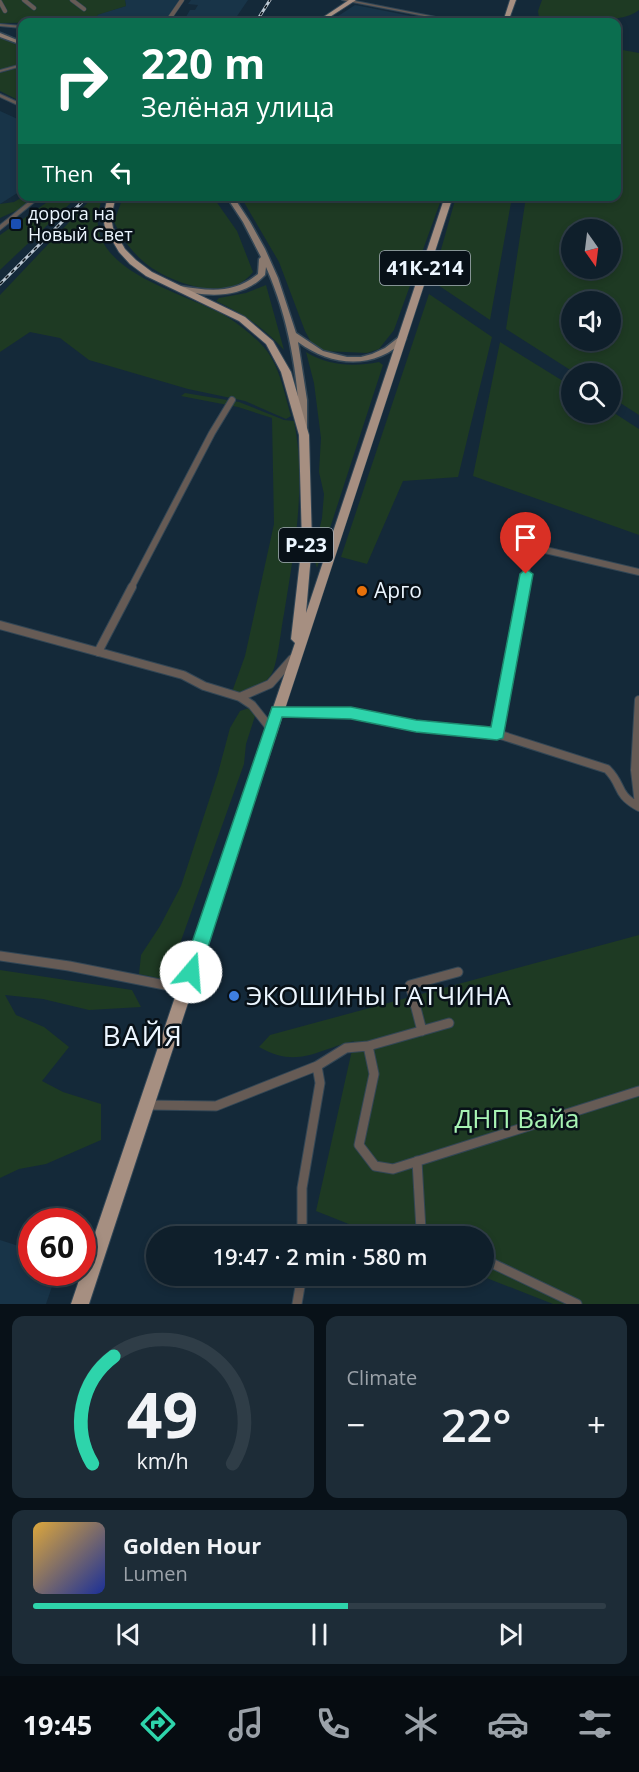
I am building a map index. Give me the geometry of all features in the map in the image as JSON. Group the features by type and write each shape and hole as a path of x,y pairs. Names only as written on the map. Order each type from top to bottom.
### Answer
{"main road":[{"path":"506,18 513,0"},
{"path":"325,18 352,1"},
{"path":"0,35 18,42"},
{"path":"111,201 106,217 109,228 122,250 149,274 242,319 270,342 286,372 304,435"},
{"name":"Р-23","path":"80,1304 296,655 306,543 302,389 293,334 263,255 233,201"},
{"name":"41К-214","path":"296,655 324,577 447,201"},
{"path":"180,288 208,293 240,290 261,275 263,255"},
{"path":"293,334 318,353 346,360 377,357 402,339"}],"street":[{"path":"24,0 34,8"},
{"path":"72,0 84,9"},
{"path":"170,18 183,0"},
{"path":"344,0 439,18"},
{"path":"0,2 5,11"},
{"path":"0,25 18,27"},
{"path":"0,71 18,65"},
{"path":"0,95 18,104"},
{"path":"0,228 34,201"},
{"path":"98,652 212,433 232,400"},
{"path":"497,734 530,551 541,549 639,572"},
{"path":"0,625 183,675 204,686 240,697 252,705 271,729"},
{"path":"240,697 270,684 280,676 296,655"},
{"path":"639,700 634,771 639,806"},
{"path":"277,711 351,713 416,726 497,734 607,769 615,777 622,798 639,806"},
{"path":"0,956 69,966 185,989"},
{"path":"422,1031 410,985 458,972"},
{"path":"147,1105 216,1106 317,1065 346,1048 368,1046 449,1023"},
{"path":"368,1046 374,1074 359,1145 375,1166 393,1169 639,1091"},
{"path":"302,1226 302,1188 320,1083 317,1065"},
{"path":"417,1161 421,1226"},
{"path":"494,1264 577,1304"},
{"path":"297,1304 300,1286"}],"shaded area":[{"path":"125,0 180,0 169,18 100,18 96,15 126,6"},
{"path":"191,0 248,0 236,18 185,18 190,10 195,10 198,5 188,4"},
{"path":"355,5 421,18 335,18"},
{"path":"0,111 18,119 18,193 0,204"},
{"path":"0,1240 18,1246 18,1286 52,1286 46,1304 0,1304"}],"green space":[{"path":"0,0 125,0 126,6 97,15 100,18 18,18 18,23 0,23"},
{"path":"542,0 639,0 639,10 619,18 539,18 538,11"},
{"path":"0,38 18,45 18,64 0,70"},
{"path":"621,50 639,53 639,415 621,403 621,363 561,364 506,329 525,201 621,201"},
{"path":"18,68 18,100 0,91 0,73"},
{"path":"18,200 30,201 22,208 0,218 0,204"},
{"path":"49,201 73,201 0,270 0,235"},
{"path":"89,201 102,201 98,222 103,243 118,260 138,275 210,308 246,330 267,351 277,368 291,416 286,419 245,401 188,389 89,360 60,338 30,332 0,352 0,295"},
{"path":"122,201 216,201 237,231 253,272 243,281 230,287 217,289 202,288 173,279 149,266 133,252 114,222"},
{"path":"243,201 441,201 394,330 379,349 367,353 324,351 312,344 279,262"},
{"path":"455,201 511,201 490,320 432,281"},
{"path":"266,285 284,350 253,322 216,301 219,298 246,293"},
{"path":"429,294 492,337 458,477 403,481 367,564 341,557"},
{"path":"500,342 561,380 561,423 621,423 621,417 639,429 639,535 473,476"},
{"path":"306,352 332,363 360,365 379,362 383,365 317,568 313,556 322,518 324,494 319,472 321,438 314,383"},
{"path":"185,393 239,402 284,420 294,421 299,469 298,518 278,653 269,677 260,685 243,692 232,692 245,656 274,524 272,418 238,407 181,396"},
{"path":"249,708 256,713 246,744 244,764 167,980 139,974 141,955 160,926 181,886 218,773 230,728 240,711"},
{"name":"ДНП Вайа","path":"639,935 639,1304 553,1304 494,1281 494,1226 354,1226 316,1211 354,1041 307,1056 285,1057 259,1047 270,1035"},
{"path":"0,970 132,990 141,1007 89,1010 43,999 5,995 16,1015 44,1027 69,1047 42,1081 63,1092 101,1104 101,1140 46,1164 19,1169 0,1178"}],"railway":[{"path":"259,18 270,0"},
{"path":"0,284 83,201"}],"place":[{"name":"дорога на Новый Свет","path":"16,224"},
{"name":"Арго","path":"362,591"},
{"name":"ЭКОШИНЫ ГАТЧИНА","path":"234,996"}],"district":[{"name":"ВАЙЯ","path":"143,1036"}],"route":[{"path":"191,972 277,711 351,713 416,726 488,731 497,734 526,574"}]}
